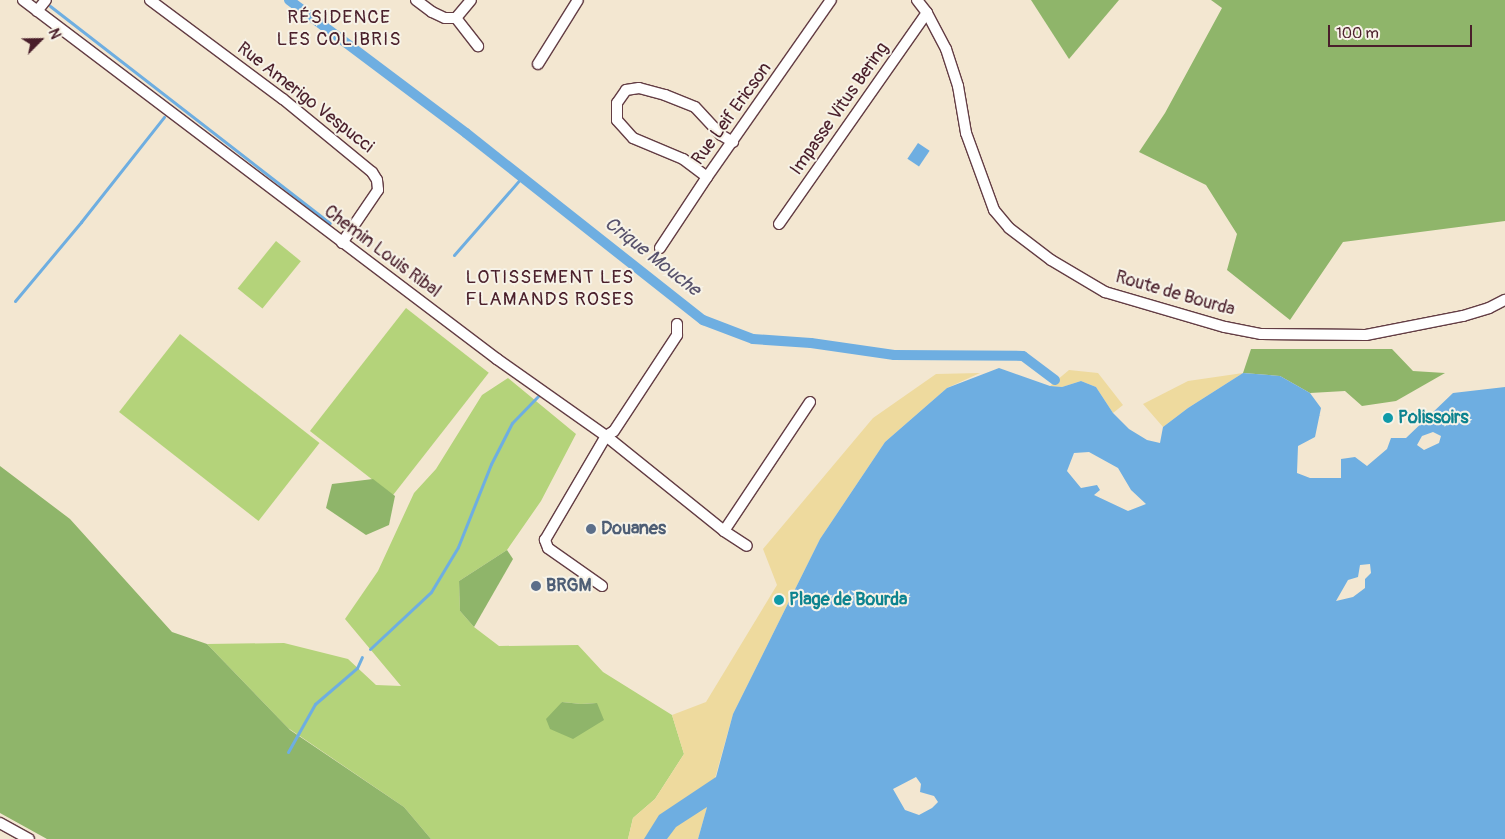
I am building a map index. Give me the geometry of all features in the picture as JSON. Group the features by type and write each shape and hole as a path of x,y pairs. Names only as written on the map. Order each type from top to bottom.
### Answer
{"street":[{"name":"Chemin Louis Ribal","path":"23,0 497,359 606,436 724,531 747,546"},
{"path":"37,10 46,0"},
{"name":"Rue Amerigo Vespucci","path":"150,0 283,99 372,172 378,180 378,190 342,243"},
{"path":"416,0 432,12 445,18 456,18"},
{"path":"456,18 471,0"},
{"path":"538,64 578,0"},
{"name":"Rue Leif Ericson","path":"660,248 707,177 831,0"},
{"name":"Route de Bourda","path":"917,0 927,13 946,49 958,86 966,133 994,210 1009,228 1051,260 1105,292 1225,327 1261,334 1366,334 1463,316 1489,308 1505,300"},
{"name":"Impasse Vitus Bering","path":"779,224 927,13"},
{"path":"456,18 478,46"},
{"path":"707,177 683,159 633,138 617,120 617,103 626,90 638,88 647,90 695,107 721,135 733,142"},
{"path":"602,586 548,548 545,540 606,436 614,431 677,335 677,324"},
{"path":"724,531 810,402"},
{"path":"0,823 29,839"}],"green space":[{"path":"1031,0 1119,0 1069,59"},
{"path":"1211,0 1505,0 1505,221 1343,242 1290,320 1227,270 1237,234 1206,185 1139,152 1165,113 1222,8"},
{"path":"276,241 301,261 262,309 238,288"},
{"path":"406,308 489,373 393,496 310,431"},
{"path":"180,334 319,443 259,521 119,412"},
{"path":"1251,349 1392,349 1413,371 1445,373 1396,401 1362,406 1345,391 1310,393 1280,376 1243,373"},
{"path":"508,378 576,434 541,501 507,550 459,581 460,611 474,627 499,646 578,645 603,672 672,715 684,754 655,799 633,818 628,839 431,839 404,807 288,728 207,644 284,643 348,659 376,685 401,686 345,619 378,571 414,493 436,469 482,395","holes":["562,702 596,703 550,729"]},
{"path":"0,466 70,519 172,632 207,644 290,730 404,807 431,839 47,839 0,813"},
{"path":"373,479 395,496 389,525 366,535 326,508 332,484"},
{"path":"507,550 513,559 474,627 460,611 459,581"},
{"path":"562,702 597,703 604,720 573,739 550,729 546,719"}],"sand":[{"path":"1069,370 1098,373 1123,405 1113,413 1096,387 1081,381 1062,387 1050,386"},
{"name":"Plage de Bourda","path":"980,373 947,388 885,442 820,539 733,714 698,839 628,839 633,818 655,799 684,754 672,715 706,702 777,585 763,549 873,418 936,374"},
{"path":"1243,373 1188,408 1163,427 1143,404 1188,381"}],"water":[{"path":"918,143 930,151 919,167 907,159"},
{"path":"999,368 1050,386 1062,387 1081,381 1096,387 1113,413 1129,429 1147,440 1160,443 1163,427 1188,408 1243,373 1280,376 1310,393 1321,408 1315,437 1298,446 1297,473 1310,478 1341,478 1341,459 1355,457 1367,466 1387,449 1391,438 1406,438 1453,393 1505,387 1505,839 698,839 707,807 676,827 667,839 644,839 659,815 716,777 733,714 820,539 885,442 947,388","holes":["1433,432 1441,436 1439,443 1424,450 1417,445 1422,436","1089,452 1118,468 1131,490 1146,504 1128,511 1094,495 1100,490 1097,485 1081,488 1067,471 1074,453","1370,564 1371,573 1365,579 1365,588 1353,597 1336,601 1348,580 1358,577 1360,565","916,777 921,784 920,792 934,796 938,802 932,808 919,815 905,810 893,789"]}],"waterway":[{"name":"Crique Mouche","path":"289,0 466,133 703,320 753,339 811,343 894,355 1023,356 1055,380"},
{"path":"50,6 330,223"},
{"path":"15,301 81,222 164,117"},
{"path":"454,255 522,177"},
{"path":"370,649 431,592 458,547 491,464 512,423 539,395"},
{"path":"288,752 315,704 357,668 362,657"}],"place":[{"name":"Polissoirs","path":"1388,418"},
{"name":"Douanes","path":"591,529"},
{"name":"BRGM","path":"536,586"},
{"name":"Plage de Bourda","path":"779,600"}],"district":[{"name":"RÉSIDENCE LES COLIBRIS","path":"339,29"},
{"name":"LOTISSEMENT LES FLAMANDS ROSES","path":"550,289"}]}
